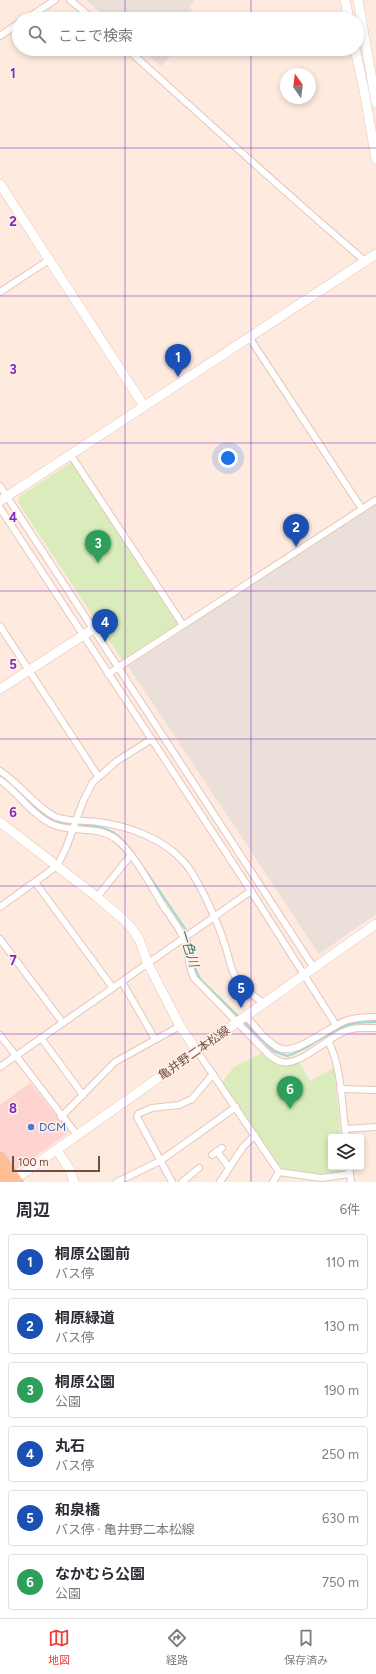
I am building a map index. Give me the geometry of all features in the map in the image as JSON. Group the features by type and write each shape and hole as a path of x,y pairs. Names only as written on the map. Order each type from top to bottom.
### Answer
{"main road":[{"path":"0,1157 13,1181"},
{"path":"0,1172 13,1181"}],"street":[{"path":"37,12 55,0"},
{"path":"70,0 85,12"},
{"path":"345,0 348,12"},
{"path":"358,0 360,12"},
{"path":"0,36 12,28"},
{"path":"364,34 376,103"},
{"path":"135,56 273,182 365,261"},
{"path":"357,56 376,159"},
{"path":"0,184 144,406"},
{"path":"3,499 376,254"},
{"path":"0,292 49,260"},
{"path":"250,337 362,509"},
{"path":"70,454 182,625"},
{"path":"0,486 3,499 93,629 314,968"},
{"path":"108,674 376,500"},
{"path":"0,508 251,891 336,1025"},
{"path":"0,626 98,776"},
{"path":"0,689 93,629"},
{"path":"0,907 57,866 90,787 98,776 117,761 152,739"},
{"path":"0,771 13,780 50,814 76,821 97,822 123,827 146,836 170,849 189,868 214,916 222,935 234,975 240,984 264,1004"},
{"path":"0,780 10,787 41,818 55,825 105,833 122,844 186,936 189,965 194,978 278,1048 284,1050 294,1049 336,1025 356,1018 376,1017"},
{"path":"0,822 97,897 124,920 133,930 139,939 148,964 180,1026 279,1172 320,1180 350,1174"},
{"path":"97,897 130,855"},
{"path":"34,882 113,988"},
{"path":"0,1067 251,891"},
{"name":"亀井野二本松線","path":"13,1181 376,924"},
{"path":"0,939 63,1023"},
{"path":"0,951 6,947"},
{"path":"122,982 155,1039"},
{"path":"242,1019 269,1055 282,1062 290,1062 297,1059 342,1033 352,1029 376,1028"},
{"path":"61,1117 115,1062 180,1026"},
{"path":"0,1035 61,1117 77,1135"},
{"path":"41,1038 83,1095"},
{"path":"328,1041 335,1055 346,1134"},
{"path":"172,1182 138,1117 138,1114 152,1108 179,1104 192,1099 213,1074"},
{"path":"340,1089 376,1090"},
{"path":"117,1182 160,1161 236,1107"},
{"path":"345,1129 376,1127"},
{"path":"220,1182 243,1147 255,1135"},
{"path":"57,1150 70,1170 74,1182"},
{"path":"217,1151 229,1168"},
{"path":"182,1182 199,1168"},
{"path":"349,1170 351,1182"},
{"path":"273,1182 279,1172"}],"shaded area":[{"path":"86,0 195,0 189,7 193,12 100,12"},
{"path":"149,56 170,56 161,66"},
{"path":"376,504 376,914 319,954 128,666"},
{"name":"DCM","path":"30,1083 68,1130 67,1134 19,1168 14,1168 0,1149 0,1105"}],"green space":[{"path":"73,463 178,624 122,660 18,502 20,496"},
{"path":"262,1053 278,1064 299,1061 310,1081 334,1068 341,1134 328,1134 328,1170 345,1170 345,1172 321,1174 282,1171 222,1082 234,1067"}],"waterway":[{"name":"一色川","path":"0,776 12,784"},
{"name":"一色川","path":"27,798 42,813 53,820 65,823 96,826 112,831 123,840 139,861"},
{"name":"一色川","path":"144,868 186,930 191,944 196,970 200,979 240,1018"},
{"name":"一色川","path":"243,1021 273,1051 287,1056 303,1050 340,1028 358,1023 376,1022"}],"place":[{"name":"桐原公園前","path":"178,377"},
{"name":"桐原緑道","path":"296,547"},
{"name":"桐原公園","path":"98,563"},
{"name":"丸石","path":"105,642"},
{"name":"和泉橋","path":"241,1008"},
{"name":"なかむら公園","path":"290,1109"},
{"name":"DCM","path":"31,1127"}]}
